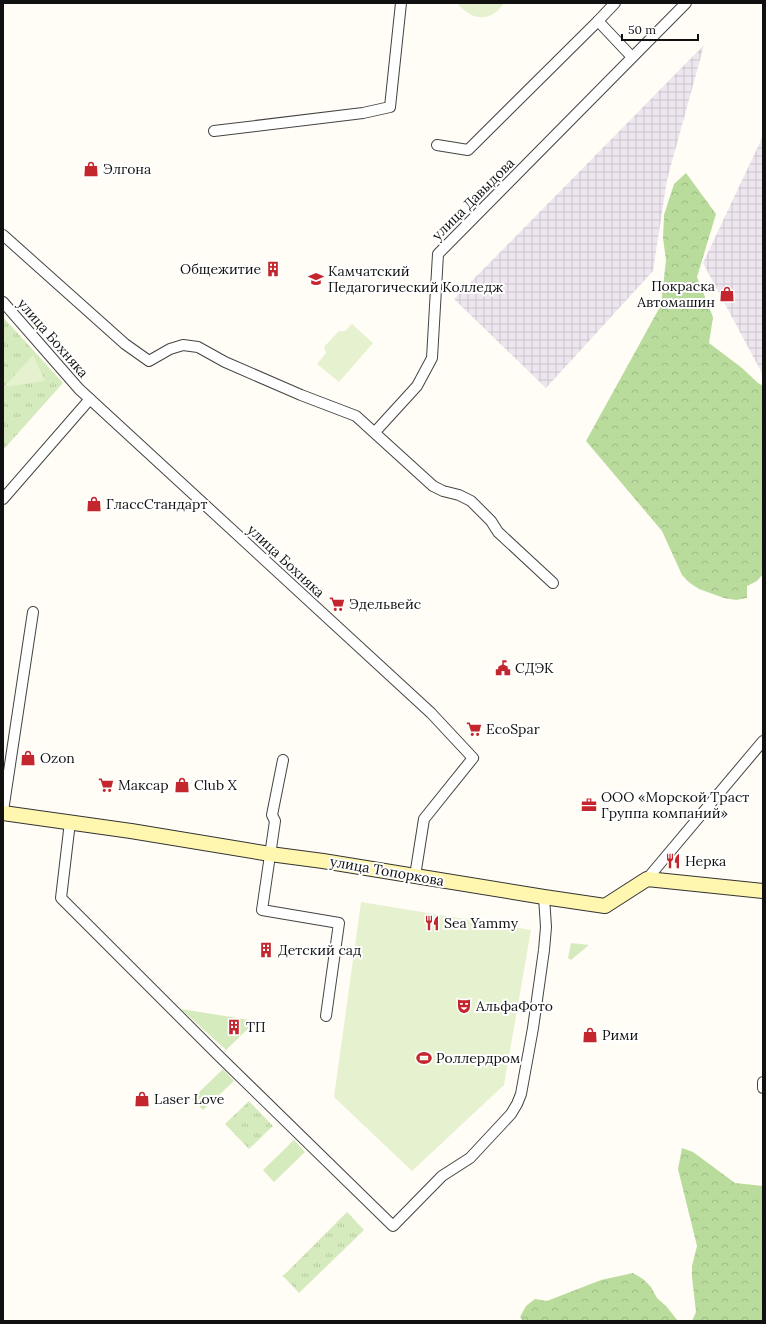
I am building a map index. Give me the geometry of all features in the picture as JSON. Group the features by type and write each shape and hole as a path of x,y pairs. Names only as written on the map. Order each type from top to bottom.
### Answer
{"main road":[{"name":"улица Топоркова","path":"3,812 605,906 647,878"},
{"path":"647,878 763,891"}],"street":[{"path":"214,131 363,113 390,107 400,3"},
{"path":"437,145 468,150 615,3"},
{"name":"улица Давыдова","path":"375,432 417,386 432,358 438,254 686,3"},
{"path":"598,20 632,57"},
{"path":"3,235 125,344 149,361 170,349 183,345 198,347 225,362 301,395 356,416 433,486 443,492 458,495 471,501 491,521 498,532 553,583"},
{"name":"улица Бохняка","path":"3,302 79,389 431,713 473,758 424,819 415,876"},
{"path":"3,499 90,399"},
{"name":"улица Топоркова","path":"3,812 33,612"},
{"path":"647,878 763,741"},
{"path":"283,760 272,815 275,821 262,910 340,923 326,1016"},
{"path":"70,822 61,898 219,1056 393,1226 442,1176 470,1158 511,1114 517,1104 521,1094 533,1028 544,950 546,927 544,897"},
{"path":"763,1082 763,1088"}],"shaded area":[{"path":"704,45 667,180 653,271 546,388 454,299"},
{"path":"763,136 763,375 703,263"}],"green space":[{"path":"457,3 504,3 493,14 487,17 481,17 468,13"},
{"path":"686,173 716,214 697,277 713,317 709,343 763,386 763,574 757,581 747,586 747,598 736,600 724,598 699,589 682,575 662,531 586,441 661,305 666,260 663,238 664,215 674,184"},
{"path":"3,317 63,383 3,450"},
{"path":"352,324 373,343 339,382 317,364 326,353 324,347 339,331 345,331"},
{"path":"33,355 45,381 4,387"},
{"name":"Роллердром","path":"361,902 531,930 504,1085 412,1171 334,1097"},
{"path":"571,943 589,945 571,960 568,958"},
{"path":"181,1009 256,1021 226,1050"},
{"path":"223,1069 234,1081 203,1110 192,1099"},
{"path":"249,1101 273,1126 249,1149 225,1124"},
{"path":"294,1140 305,1152 274,1182 263,1170"},
{"path":"682,1148 693,1152 735,1183 763,1186 763,1321 692,1321 696,1312 692,1266 697,1246 678,1169"},
{"path":"347,1212 364,1230 299,1293 283,1276"},
{"path":"633,1273 643,1279 651,1287 657,1298 666,1306 678,1321 523,1321 520,1317 526,1306 535,1299 547,1301 601,1280"}],"place":[{"name":"Элгона","path":"91,169"},
{"name":"Общежитие","path":"273,269"},
{"name":"Камчатский Педагогический Колледж","path":"316,279"},
{"name":"Покраска Автомашин","path":"727,294"},
{"name":"ГлассСтандарт","path":"94,504"},
{"name":"Эдельвейс","path":"337,604"},
{"name":"СДЭК","path":"503,668"},
{"name":"EcoSpar","path":"474,729"},
{"name":"Ozon","path":"28,758"},
{"name":"Максар","path":"106,785"},
{"name":"Club X","path":"182,785"},
{"name":"ООО «Морской Траст Группа компаний»","path":"589,805"},
{"name":"Нерка","path":"673,861"},
{"name":"Sea Yammy","path":"432,923"},
{"name":"Детский сад","path":"266,950"},
{"name":"АльфаФото","path":"464,1006"},
{"name":"ТП","path":"234,1027"},
{"name":"Рими","path":"590,1035"},
{"name":"Роллердром","path":"424,1058"},
{"name":"Laser Love","path":"142,1099"}]}
